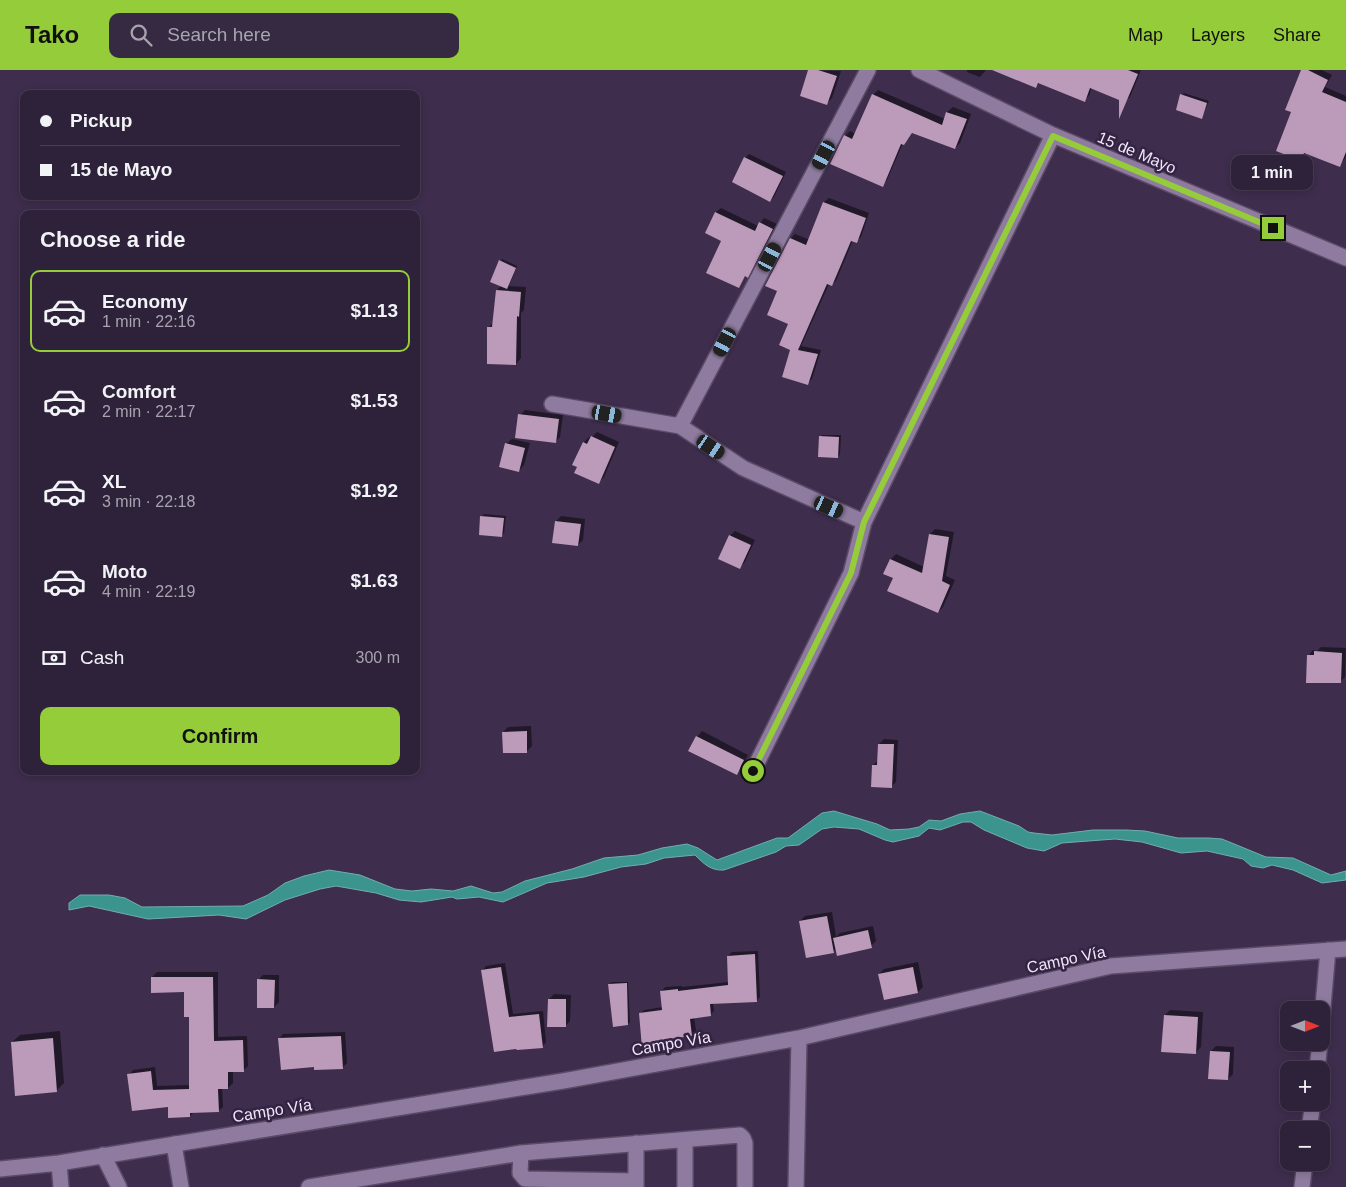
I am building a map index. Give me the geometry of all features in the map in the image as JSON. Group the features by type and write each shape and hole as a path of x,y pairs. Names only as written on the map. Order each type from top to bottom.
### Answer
{"street":[{"path":"680,426 868,70"},
{"name":"15 de Mayo","path":"919,70 1053,136 1346,258"},
{"path":"753,771 851,573 864,522 1053,136"},
{"path":"552,404 680,426 743,468 864,522"},
{"name":"Campo Vía","path":"0,1169 59,1163 563,1081 799,1038 1111,966 1346,949"},
{"path":"1323,1001 1328,950"},
{"path":"796,1187 799,1038"},
{"path":"309,1187 521,1153 740,1135 745,1143 745,1187"},
{"path":"685,1140 685,1187"},
{"path":"521,1153 520,1173 525,1179 636,1184 636,1143"},
{"path":"174,1144 181,1187"},
{"path":"102,1155 119,1187"},
{"path":"59,1163 61,1187"},
{"path":"1302,1187 1304,1171"}],"shaded area":[{"path":"834,811 877,824 890,830 919,827 929,820 941,821 960,814 980,811 1034,833 1052,835 1093,830 1126,830 1145,831 1178,838 1222,839 1266,857 1293,858 1331,875 1346,871 1346,880 1322,883 1293,870 1272,865 1263,868 1251,866 1243,859 1207,851 1181,853 1142,842 1115,839 1062,843 1044,851 1027,848 984,830 971,822 963,822 940,830 929,828 919,836 893,842 859,829 834,827 822,829 799,845 786,846 776,852 724,870 711,868 695,855 664,858 646,864 621,867 584,877 547,883 503,902 479,897 457,899 452,897 421,902 399,900 376,893 336,886 285,900 246,919 219,915 148,919 89,906 69,910 69,903 80,895 109,895 125,898 142,907 243,906 268,895 285,883 329,870 360,875 395,889 453,891 471,886 493,893 502,892 525,881 572,869 604,858 638,855 662,848 687,844 698,848 717,860 777,838 788,838 822,813"}],"building":[{"path":"808,70 818,70 837,76 827,105 800,96"},
{"path":"992,70 1128,70 1138,74 1119,119 1119,100 1090,88 1085,102 1038,83 1036,88"},
{"path":"1301,70 1308,70 1328,80 1322,92 1346,102 1346,152 1340,167 1304,153 1301,161 1276,151 1291,112 1285,110"},
{"path":"872,94 942,125 946,112 967,119 955,149 912,133 904,145 901,144 883,187 830,164 844,135 852,139"},
{"path":"1180,94 1207,103 1202,119 1176,110"},
{"path":"744,157 783,176 770,202 732,182"},
{"path":"823,202 866,218 857,243 851,241 832,286 827,284 798,350 818,354 808,385 782,377 790,350 779,345 788,324 767,315 777,291 765,286 790,238 806,245"},
{"path":"715,212 755,231 759,222 773,229 748,278 745,276 739,288 706,273 721,241 705,233"},
{"path":"499,260 516,268 507,289 490,282"},
{"path":"496,290 521,292 519,317 517,316 516,365 487,364 487,327 492,327"},
{"path":"518,414 559,419 556,443 515,438"},
{"path":"591,436 615,447 599,484 574,473 577,467 572,465 583,442 587,444"},
{"path":"819,436 839,437 838,458 818,457"},
{"path":"505,443 525,448 519,472 499,467"},
{"path":"480,516 504,518 502,537 479,535"},
{"path":"555,521 581,524 578,546 552,543"},
{"path":"929,534 949,537 942,581 950,585 938,613 887,591 893,578 883,574 890,559 922,573"},
{"path":"729,535 751,545 740,569 718,559"},
{"path":"1314,651 1342,653 1341,683 1306,683 1307,655 1314,655"},
{"path":"527,731 527,753 503,753 502,732"},
{"path":"696,736 744,760 737,775 688,751"},
{"path":"878,744 894,744 892,788 871,787 872,765 877,765"},
{"path":"827,916 834,953 806,958 799,921"},
{"path":"868,930 872,948 837,956 833,938"},
{"path":"755,954 757,1002 710,1004 711,1016 690,1019 692,1036 661,1040 661,1045 642,1048 639,1013 662,1010 660,991 678,989 678,991 728,985 727,956"},
{"path":"501,967 509,1017 539,1014 543,1048 494,1052 481,970"},
{"path":"913,967 918,993 884,1000 878,974"},
{"path":"151,977 213,977 214,1041 243,1040 244,1072 228,1072 228,1089 218,1089 219,1112 190,1113 190,1117 168,1118 168,1107 132,1111 127,1074 151,1071 153,1090 189,1089 189,1017 184,1017 184,992 151,993"},
{"path":"257,979 275,980 274,1008 257,1008"},
{"path":"627,983 628,1025 613,1027 608,984"},
{"path":"548,999 566,999 566,1027 547,1027"},
{"path":"1164,1015 1198,1017 1196,1054 1161,1052"},
{"path":"341,1036 343,1069 314,1070 314,1067 281,1070 278,1038"},
{"path":"53,1038 57,1092 15,1096 11,1042"},
{"path":"1210,1051 1230,1052 1228,1080 1208,1079"}],"route":[{"path":"753,771 851,573 864,522 1053,136 1273,228"}]}
